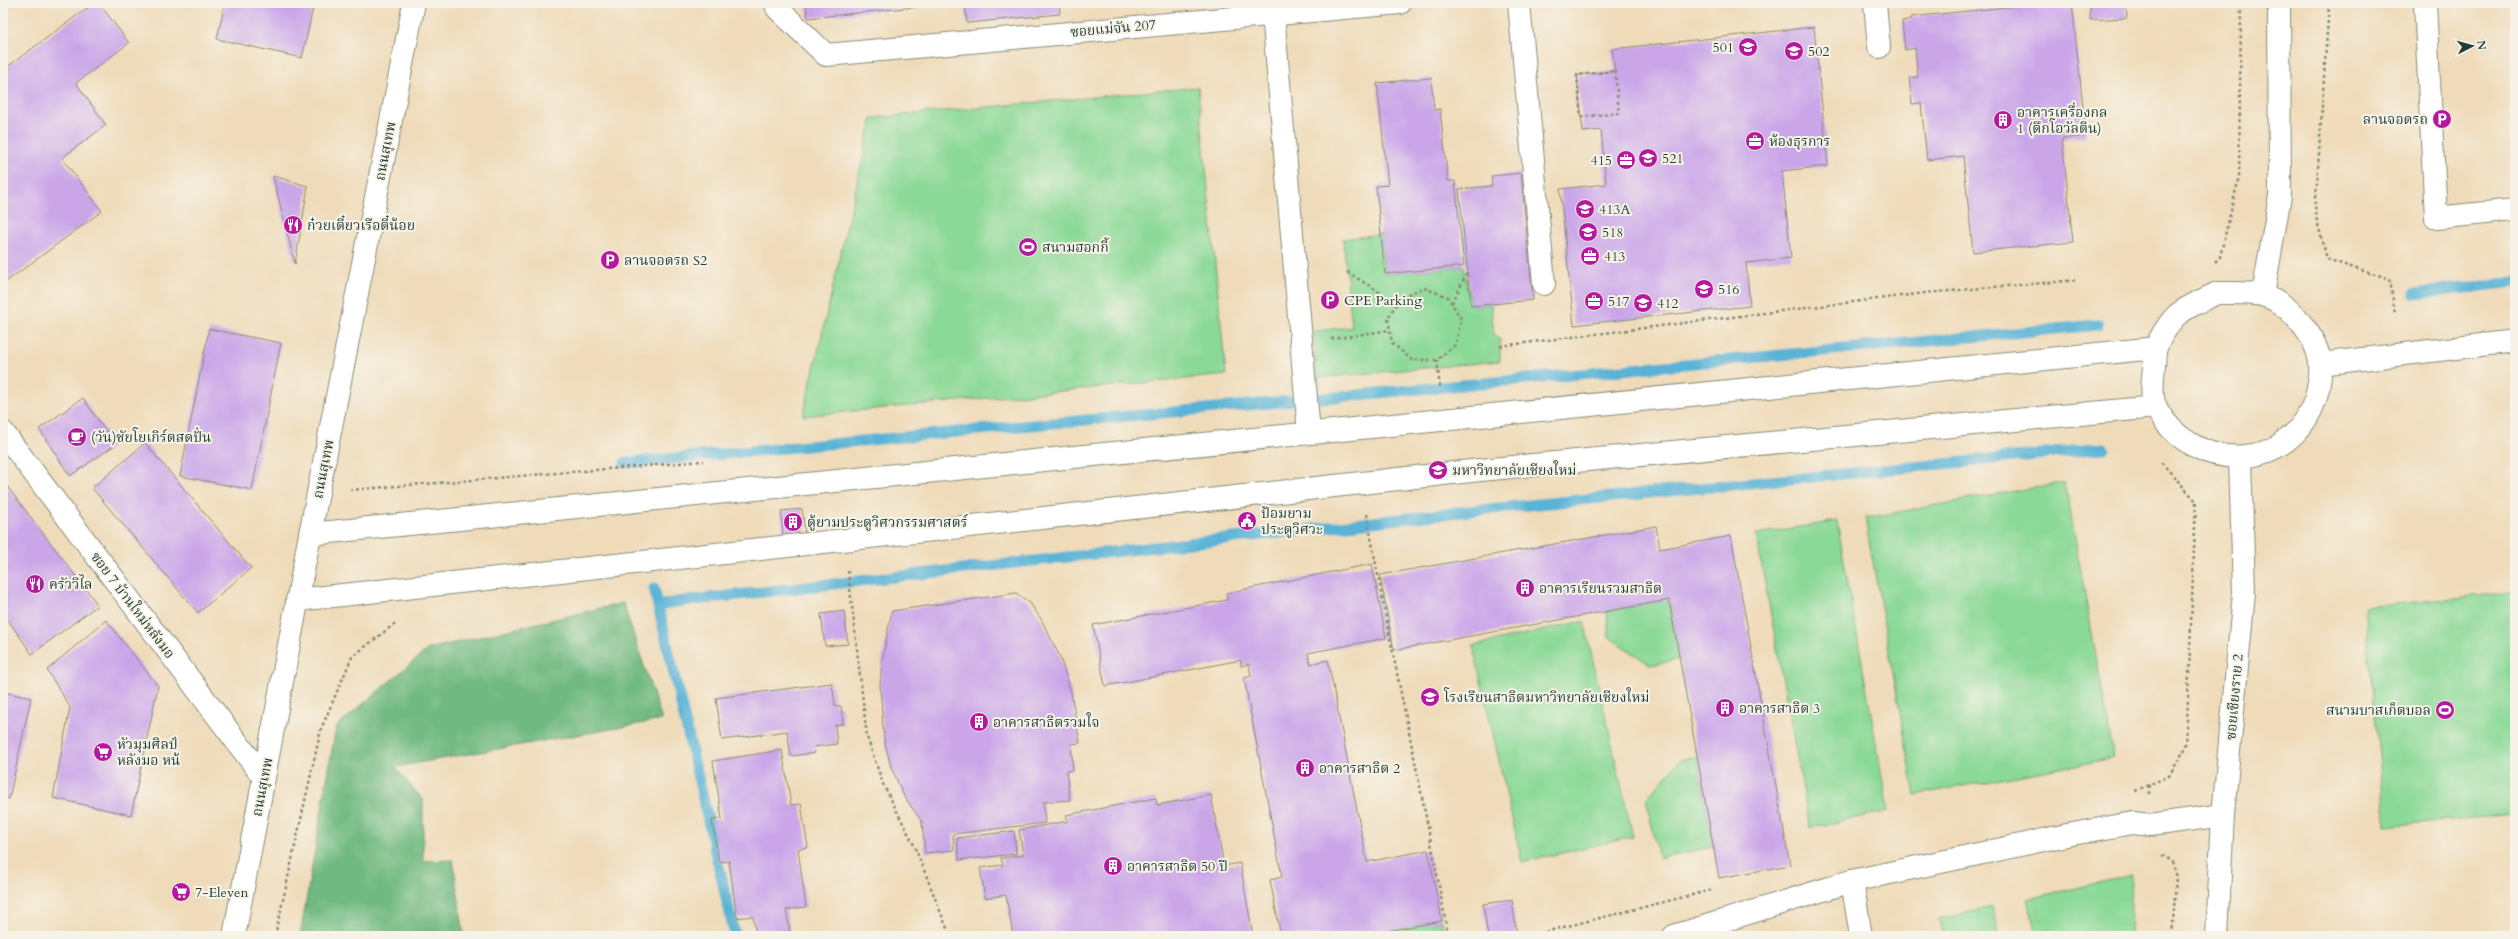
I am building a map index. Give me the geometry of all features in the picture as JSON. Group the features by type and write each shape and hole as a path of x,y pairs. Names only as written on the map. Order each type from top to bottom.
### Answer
{"street":[{"name":"ถนนสุเทพ","path":"234,936 297,600 414,3"},
{"name":"ซอยแม่จัน 207","path":"776,3 777,8 826,54 1273,13 1317,6 1400,3"},
{"path":"1519,3 1544,284"},
{"path":"1875,3 1879,47"},
{"path":"2263,295 2280,196 2279,3"},
{"path":"2425,3 2436,218 2515,210"},
{"path":"1273,13 1309,433"},
{"path":"2217,293 2263,295 2285,307 2302,324 2314,346 2320,364 2316,397 2305,421 2288,440 2265,453 2240,458 2209,454 2181,438 2156,407 2153,384 2156,348 2177,315 2217,293"},
{"path":"2320,364 2515,341"},
{"path":"310,534 2156,348"},
{"path":"297,600 1480,470 2156,407"},
{"name":"ซอย 7 บ้านใหม่หลังมอ","path":"3,432 264,778"},
{"name":"ซอยเชียงราย 2","path":"2217,936 2223,816 2244,593 2240,458"},
{"path":"1674,936 1852,881 2133,823 2150,825 2223,816"},
{"path":"1852,881 1860,936"}],"path":[{"path":"2208,267 2220,257 2239,177 2241,3"},
{"path":"2329,3 2315,213 2327,260 2390,280 2394,313"},
{"path":"1615,71 1619,113 1581,117 1577,75 1615,71"},
{"path":"1452,303 1468,271"},
{"path":"1346,272 1397,303"},
{"path":"1500,346 1925,293 2077,280"},
{"path":"1424,288 1448,297 1452,303 1461,319 1456,344 1437,360 1412,360 1392,343 1388,318 1401,296 1424,288"},
{"path":"1301,344 1390,330"},
{"path":"1437,360 1440,390"},
{"path":"318,493 706,461"},
{"path":"2134,792 2169,776 2186,747 2196,501"},
{"path":"1367,513 1390,643 1431,838 1448,936"},
{"path":"848,566 867,737 883,784 914,845 950,936"},
{"path":"275,936 321,730 352,657"},
{"path":"2156,851 2172,861 2176,878 2172,936"},
{"path":"1528,936 1716,889"}],"green space":[{"name":"สนามฮอกกี้","path":"1198,87 1226,375 803,416 872,118"},
{"path":"1381,234 1385,274 1464,266 1471,306 1491,304 1494,336 1500,339 1500,361 1316,378 1314,331 1352,327 1343,239"},
{"path":"2065,482 2114,758 1915,795 1865,518"},
{"path":"1837,521 1888,811 1810,828 1756,534"},
{"name":"สนามบาสเก็ตบอล","path":"2515,592 2515,814 2386,826 2364,607"},
{"path":"1669,600 1680,659 1651,665 1609,637 1607,611"},
{"path":"623,603 662,720 395,767 423,800 423,861 453,860 464,936 300,936 336,727 428,649"},
{"path":"1584,621 1633,837 1522,862 1473,646"},
{"path":"1697,757 1713,847 1659,858 1646,799 1681,759"},
{"path":"2132,875 2130,936 2036,936 2028,899"},
{"path":"1992,907 1999,936 1943,936 1938,919"},
{"path":"1442,921 1445,936 1360,936"}],"building":[{"path":"94,3 99,3 129,43 76,83 106,125 62,158 102,211 3,284 3,70"},
{"path":"225,3 314,3 302,58 217,39"},
{"path":"806,3 944,3 944,4 808,18"},
{"path":"965,3 1059,3 1060,14 967,23"},
{"name":"อาคารเครื่องกล 1 (ตึกโอวัลติน)","path":"2046,3 2072,3 2086,136 2062,139 2073,242 1973,252 1963,156 1927,160 1921,103 1912,104 1909,78 1918,77 1915,48 1905,50 1902,21 1911,20 1911,17"},
{"path":"2090,3 2126,3 2127,18 2090,20"},
{"path":"1814,27 1828,166 1782,171 1791,258 1746,263 1750,306 1574,325 1560,189 1606,184 1601,130 1583,132 1577,75 1615,71 1612,49"},
{"path":"1431,78 1434,110 1440,109 1448,181 1455,181 1464,266 1385,274 1376,186 1388,185 1377,83"},
{"path":"1521,173 1533,300 1471,306 1459,189 1492,186 1491,176"},
{"name":"ก๋วยเตี๋ยวเรือตี๋น้อย","path":"273,176 308,186 295,264"},
{"path":"209,329 281,343 252,490 180,476"},
{"path":"83,398 115,445 70,476 39,429"},
{"path":"145,443 251,568 198,613 92,488"},
{"path":"3,481 98,605 32,654 3,613"},
{"name":"ตู้ยามประตูวิศวกรรมศาสตร์","path":"802,509 805,533 783,536 781,511"},
{"path":"1656,526 1660,549 1731,536 1790,865 1719,878 1669,600 1394,650 1380,575"},
{"name":"อาคารสาธิต 2","path":"1372,564 1386,638 1308,653 1310,664 1328,660 1367,862 1428,850 1442,921 1360,936 1281,936 1270,880 1282,877 1244,678 1251,676 1249,664 1241,666 1241,660 1105,686 1093,625 1227,600 1226,593"},
{"name":"อาคารสาธิตรวมใจ","path":"1016,593 1030,603 1041,619 1060,657 1071,692 1080,743 1071,744 1073,770 1066,771 1070,800 1043,802 1045,823 953,834 954,850 925,853 922,822 904,796 891,767 884,739 880,685 882,661 892,611"},
{"path":"844,611 848,644 825,646 821,614"},
{"name":"หัวมุมศิลป์ หลังมอ หน้","path":"106,620 158,686 131,815 53,798 70,707 47,670"},
{"path":"832,683 835,706 841,706 843,724 835,725 837,744 814,747 815,753 791,756 787,731 722,740 716,698"},
{"path":"3,692 31,698 9,799 3,797"},
{"path":"782,750 791,805 801,804 808,847 798,849 806,907 786,910 790,931 756,936 753,916 737,918 729,861 719,862 712,820 722,819 713,761"},
{"name":"อาคารสาธิต 50 ปี","path":"1211,795 1224,866 1240,863 1253,936 1013,936 1006,895 985,898 980,868 1003,865 1001,858 1023,855 1019,830 1068,821 1066,815 1156,798 1157,805"},
{"path":"1014,831 1016,854 959,860 957,838"},
{"path":"1512,900 1517,936 1488,936 1483,904"}],"waterway":[{"path":"2414,294 2515,282"},
{"path":"1314,399 2098,325"},
{"path":"625,463 1290,401"},
{"path":"658,606 676,602 1469,511 2104,448"},
{"path":"654,588 735,936"}],"place":[{"name":"501","path":"1748,47"},
{"name":"502","path":"1794,51"},
{"name":"ลานจอดรถ","path":"2442,119"},
{"name":"อาคารเครื่องกล 1 (ตึกโอวัลติน)","path":"2003,120"},
{"name":"ห้องธุรการ","path":"1755,141"},
{"name":"521","path":"1648,158"},
{"name":"415","path":"1626,160"},
{"name":"413A","path":"1585,209"},
{"name":"ก๋วยเตี๋ยวเรือตี๋น้อย","path":"293,225"},
{"name":"518","path":"1588,232"},
{"name":"สนามฮอกกี้","path":"1028,247"},
{"name":"413","path":"1590,256"},
{"name":"ลานจอดรถ S2","path":"610,260"},
{"name":"516","path":"1704,289"},
{"name":"CPE Parking","path":"1330,300"},
{"name":"517","path":"1594,301"},
{"name":"412","path":"1643,303"},
{"name":"(วัน)ชัยโยเกิร์ตสดปั่น","path":"77,437"},
{"name":"มหาวิทยาลัยเชียงใหม่","path":"1438,470"},
{"name":"ป้อมยาม ประตูวิศวะ","path":"1247,521"},
{"name":"ตู้ยามประตูวิศวกรรมศาสตร์","path":"793,522"},
{"name":"ครัววิไล","path":"35,584"},
{"name":"อาคารเรียนรวมสาธิต","path":"1525,588"},
{"name":"โรงเรียนสาธิตมหาวิทยาลัยเชียงใหม่","path":"1430,697"},
{"name":"อาคารสาธิต 3","path":"1725,708"},
{"name":"สนามบาสเก็ตบอล","path":"2445,710"},
{"name":"อาคารสาธิตรวมใจ","path":"979,722"},
{"name":"หัวมุมศิลป์ หลังมอ หน้","path":"103,752"},
{"name":"อาคารสาธิต 2","path":"1305,768"},
{"name":"อาคารสาธิต 50 ปี","path":"1113,866"},
{"name":"7-Eleven","path":"181,892"}]}
